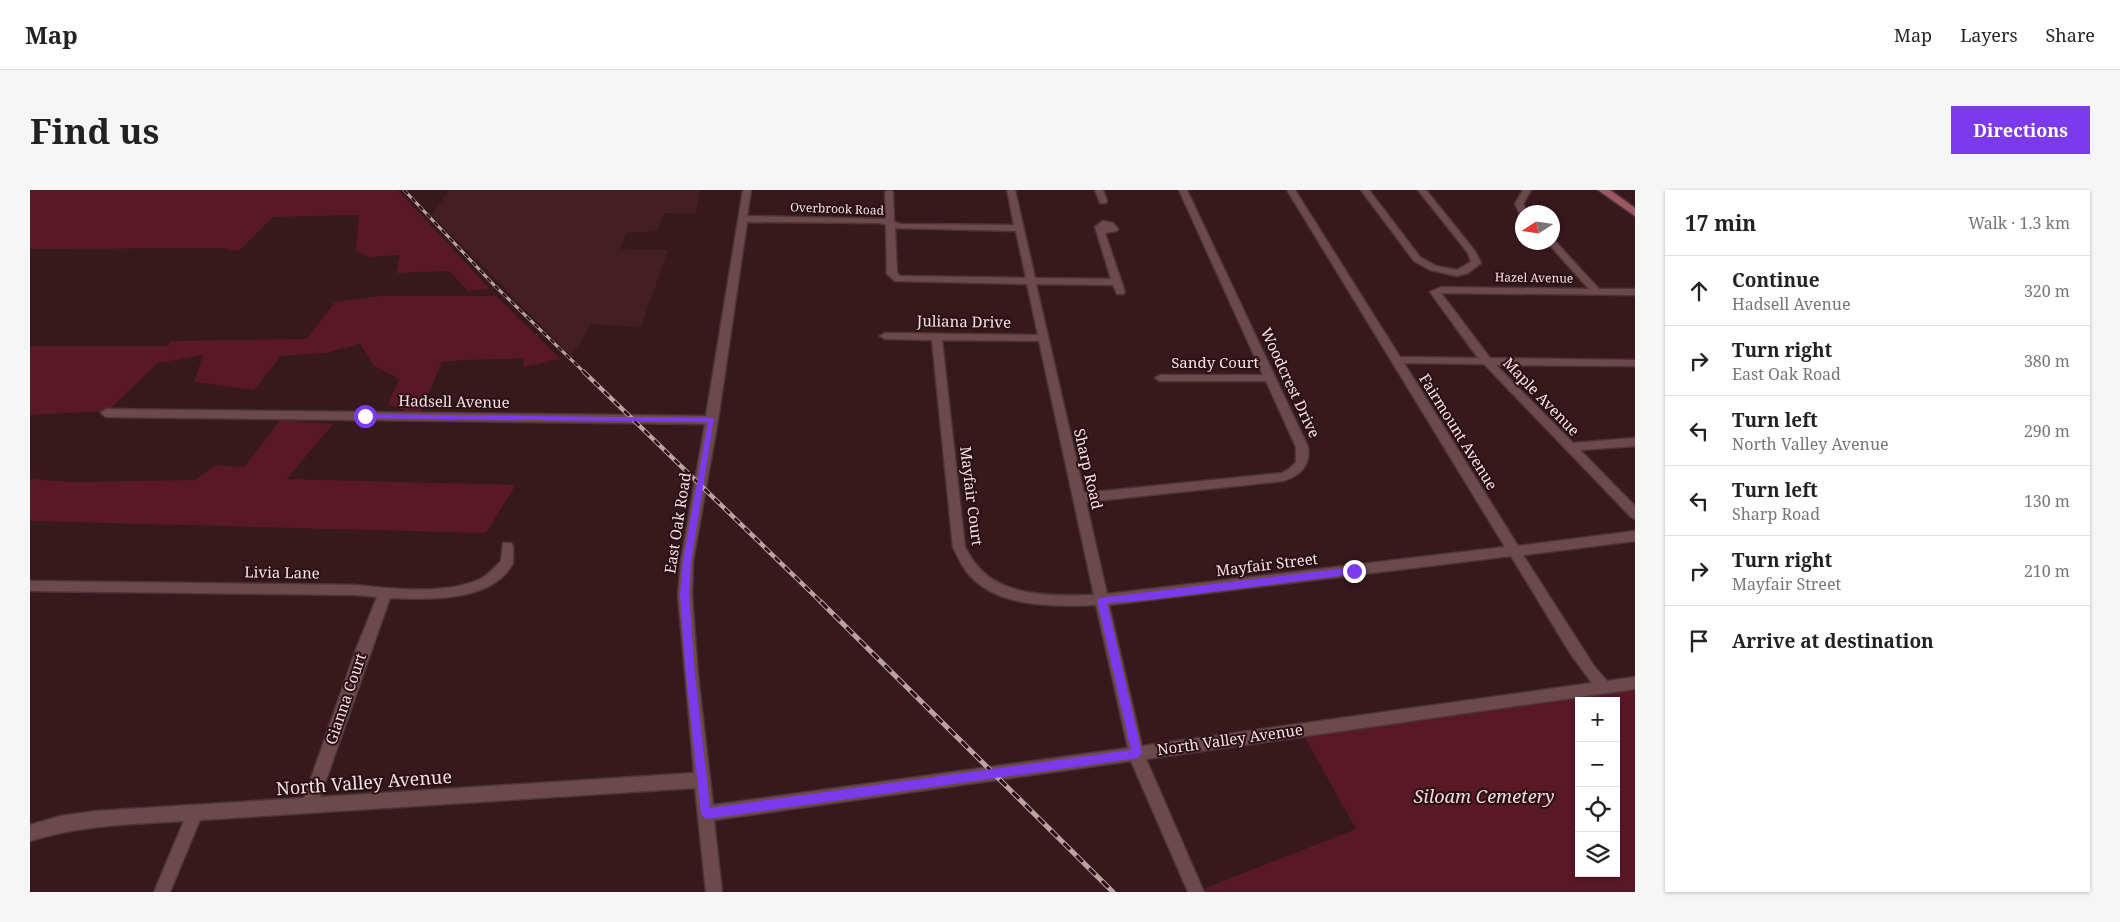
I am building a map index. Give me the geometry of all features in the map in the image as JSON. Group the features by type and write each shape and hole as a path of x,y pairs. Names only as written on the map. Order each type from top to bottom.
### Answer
{"main road":[{"path":"1603,190 1635,213"}],"street":[{"name":"East Oak Road","path":"714,892 685,595 687,561 712,420 748,190"},
{"name":"Sharp Road","path":"1011,190 1137,753 1196,892"},
{"path":"1099,190 1103,201"},
{"name":"Woodcrest Drive","path":"1079,498 1283,477 1294,472 1303,461 1302,447 1183,190"},
{"name":"Fairmount Avenue","path":"1290,190 1514,552 1589,670 1604,687"},
{"path":"1365,190 1417,259 1433,268 1456,273 1474,266 1476,263 1472,253 1422,190"},
{"path":"1520,205 1527,190"},
{"path":"889,192 894,277 900,280 1031,281 1119,287 1100,231"},
{"name":"Overbrook Road","path":"743,219 881,220 900,227 1019,228"},
{"path":"1558,250 1596,291"},
{"path":"1456,273 1470,290"},
{"name":"Hazel Avenue","path":"1435,294 1439,290 1635,292"},
{"name":"Maple Avenue","path":"1435,294 1486,361 1635,514"},
{"name":"Juliana Drive","path":"885,336 1043,338"},
{"name":"Mayfair Court","path":"937,337 956,530 962,555 977,574 1000,590 1027,598 1051,600"},
{"path":"1396,360 1635,362"},
{"name":"Sandy Court","path":"1160,378 1270,378"},
{"name":"Hadsell Avenue","path":"106,413 712,420"},
{"path":"1570,447 1635,442"},
{"name":"Mayfair Street","path":"1051,600 1102,600 1158,596 1635,536"},
{"name":"Livia Lane","path":"30,586 356,590 385,593 460,592 485,583 507,563 507,546"},
{"name":"Gianna Court","path":"310,806 364,647 385,593"},
{"name":"North Valley Avenue","path":"706,814 1635,682"},
{"name":"North Valley Avenue","path":"30,833 78,821 702,780"},
{"path":"162,892 195,813"}],"shaded area":[{"path":"449,190 701,190 695,214 664,213 657,231 626,233 620,249 668,250 641,327 592,324 571,356 432,215"}],"green space":[{"path":"30,190 398,190 490,289 468,291 449,271 396,273 400,255 369,257 356,251 359,215 273,217 239,251 223,248 30,249"},
{"path":"380,296 496,296 561,359 523,367 524,358 442,362 419,416 388,404 399,379 373,365 360,344 325,353 281,356 254,390 194,382 203,355 158,363 108,411 30,415 30,346 166,346 172,341 307,339 335,302"},
{"path":"280,420 333,424 287,479 516,485 486,533 30,521 30,479 72,482 195,480 215,465 244,467"},
{"name":"Siloam Cemetery","path":"1635,680 1635,892 1195,892 1356,829 1300,729"}],"railway":[{"path":"404,190 494,285 585,373"},
{"path":"584,372 822,603"},
{"path":"821,602 1113,892"}],"route":[{"path":"365,416 712,420 687,561 685,595 687,638 706,814 1137,753 1126,712 1102,600 1148,597 1354,571"}]}
